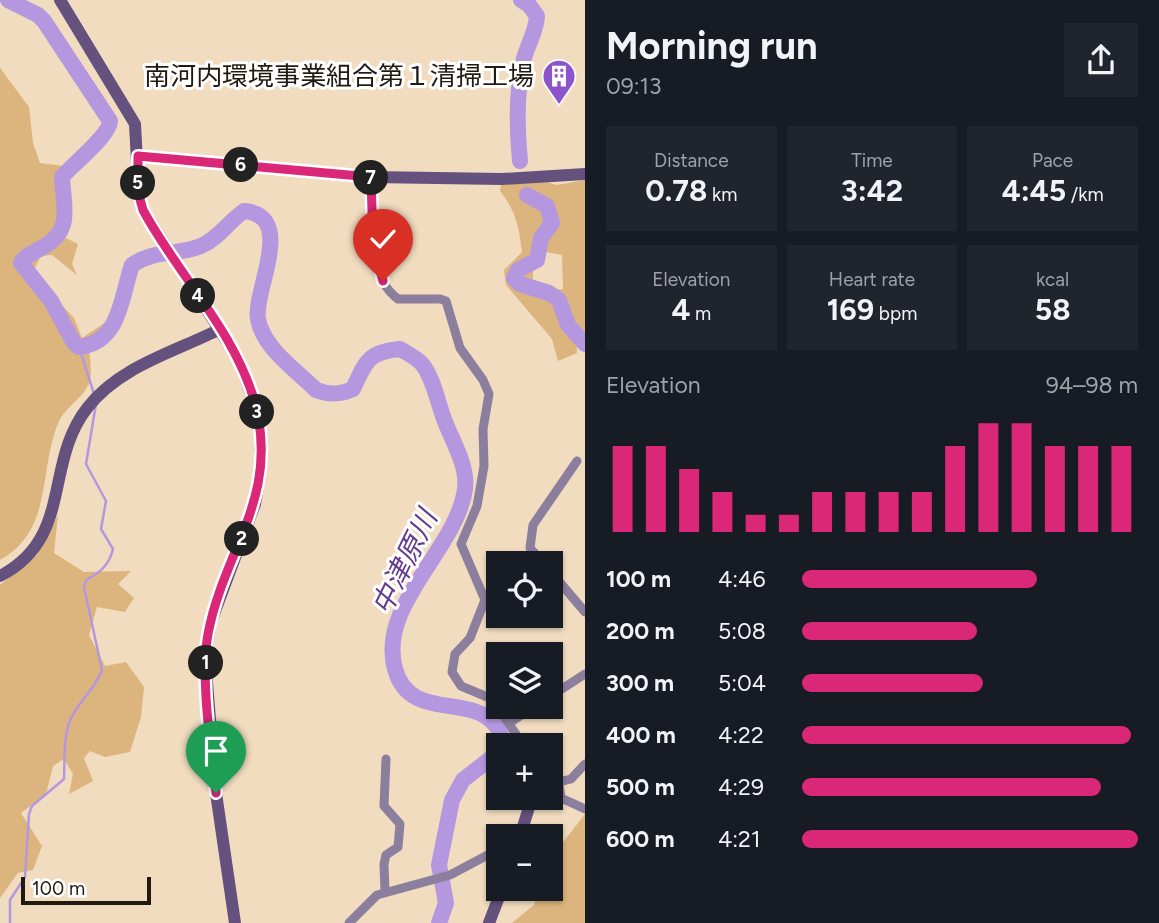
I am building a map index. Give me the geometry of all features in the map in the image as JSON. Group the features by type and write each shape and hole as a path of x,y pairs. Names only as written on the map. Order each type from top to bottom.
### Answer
{"main road":[{"path":"60,0 131,115 137,130 139,199 163,244 220,329 248,382 255,405 261,447 255,504 211,622 205,658 215,788 236,923"},
{"path":"138,156 371,177 502,179 585,174"},
{"path":"0,576 19,565 41,540 52,515 65,450 86,409 104,389 136,368 220,329"},
{"path":"489,923 497,901"}],"street":[{"path":"371,177 373,243 383,281 398,299 446,301 460,348 487,387 482,480 477,506 461,544 485,600 470,638 455,654 452,672 461,686 492,699 516,733"},
{"path":"533,551 530,548 533,525 577,461"},
{"path":"563,586 585,612"},
{"path":"563,688 585,674"},
{"path":"509,723 515,719"},
{"path":"385,892 386,855 398,847 401,833 400,824 384,806 386,759"},
{"path":"563,781 571,779 585,764"},
{"path":"563,798 585,808"},
{"path":"349,923 369,901 385,892 450,875 486,856"}],"shaded area":[{"path":"0,68 29,107 33,143 40,163 64,166 66,208 56,233 78,244 72,264 77,275 52,255 41,256 32,274 74,318 82,338 106,322 114,308 116,313 89,345 89,383 59,421 37,515 29,532 17,547 0,560"},
{"path":"537,179 557,185 585,180 585,332 575,321 577,353 558,361 552,339 506,285 504,270 522,252 516,220 500,191 501,184","holes":["546,252 562,255 563,289 554,290 533,280 533,266"]},
{"path":"58,515 54,553 84,572 131,571 118,584 134,598 125,612 97,607 89,635 105,666 126,662 144,687 141,717 130,752 105,757 90,751 84,758 93,781 69,794 73,774 64,759 53,766 46,794 21,813 42,846 33,870 18,873 0,898 0,585 37,555"},
{"path":"585,814 585,923 512,923 535,904 534,901 563,901 564,841"}],"waterway":[{"name":"中津原川","path":"8,0 38,15 44,21 110,121 104,134 62,177 65,207 59,233 21,263 51,301 74,343 79,347 93,343 111,327 117,316 132,265 149,257 201,246 213,239 244,211 260,216 268,226 269,256 258,307 261,330 281,358 316,390 335,394 353,389 369,360 389,350 400,349 426,369 462,462 465,489 459,511 448,533 420,577 397,622 393,645 395,669 403,686 414,696 427,702 472,710 485,716 500,733"},
{"path":"520,161 519,87 524,57 537,16 529,5 521,0"},
{"path":"527,195 547,206 552,223 541,238 537,260 518,270 514,278 520,284 549,293 559,300 568,325 585,344"},
{"path":"79,347 94,394"},
{"path":"10,923 10,900 25,877 29,814 32,806 64,779 65,744 69,723 102,670 84,587 86,580 107,564 113,549 101,529 106,501 86,464 96,404"},
{"name":"中津原川","path":"439,923 446,903 439,865 452,800 463,780 486,762"}],"place":[{"name":"南河内環境事業組合第１清掃工場","path":"559,106"}],"route":[{"path":"216,793 206,645 214,611 255,504 260,476 260,434 255,405 239,360 143,210 138,192 138,156 371,177 370,215 373,243 376,264 383,281"}]}
